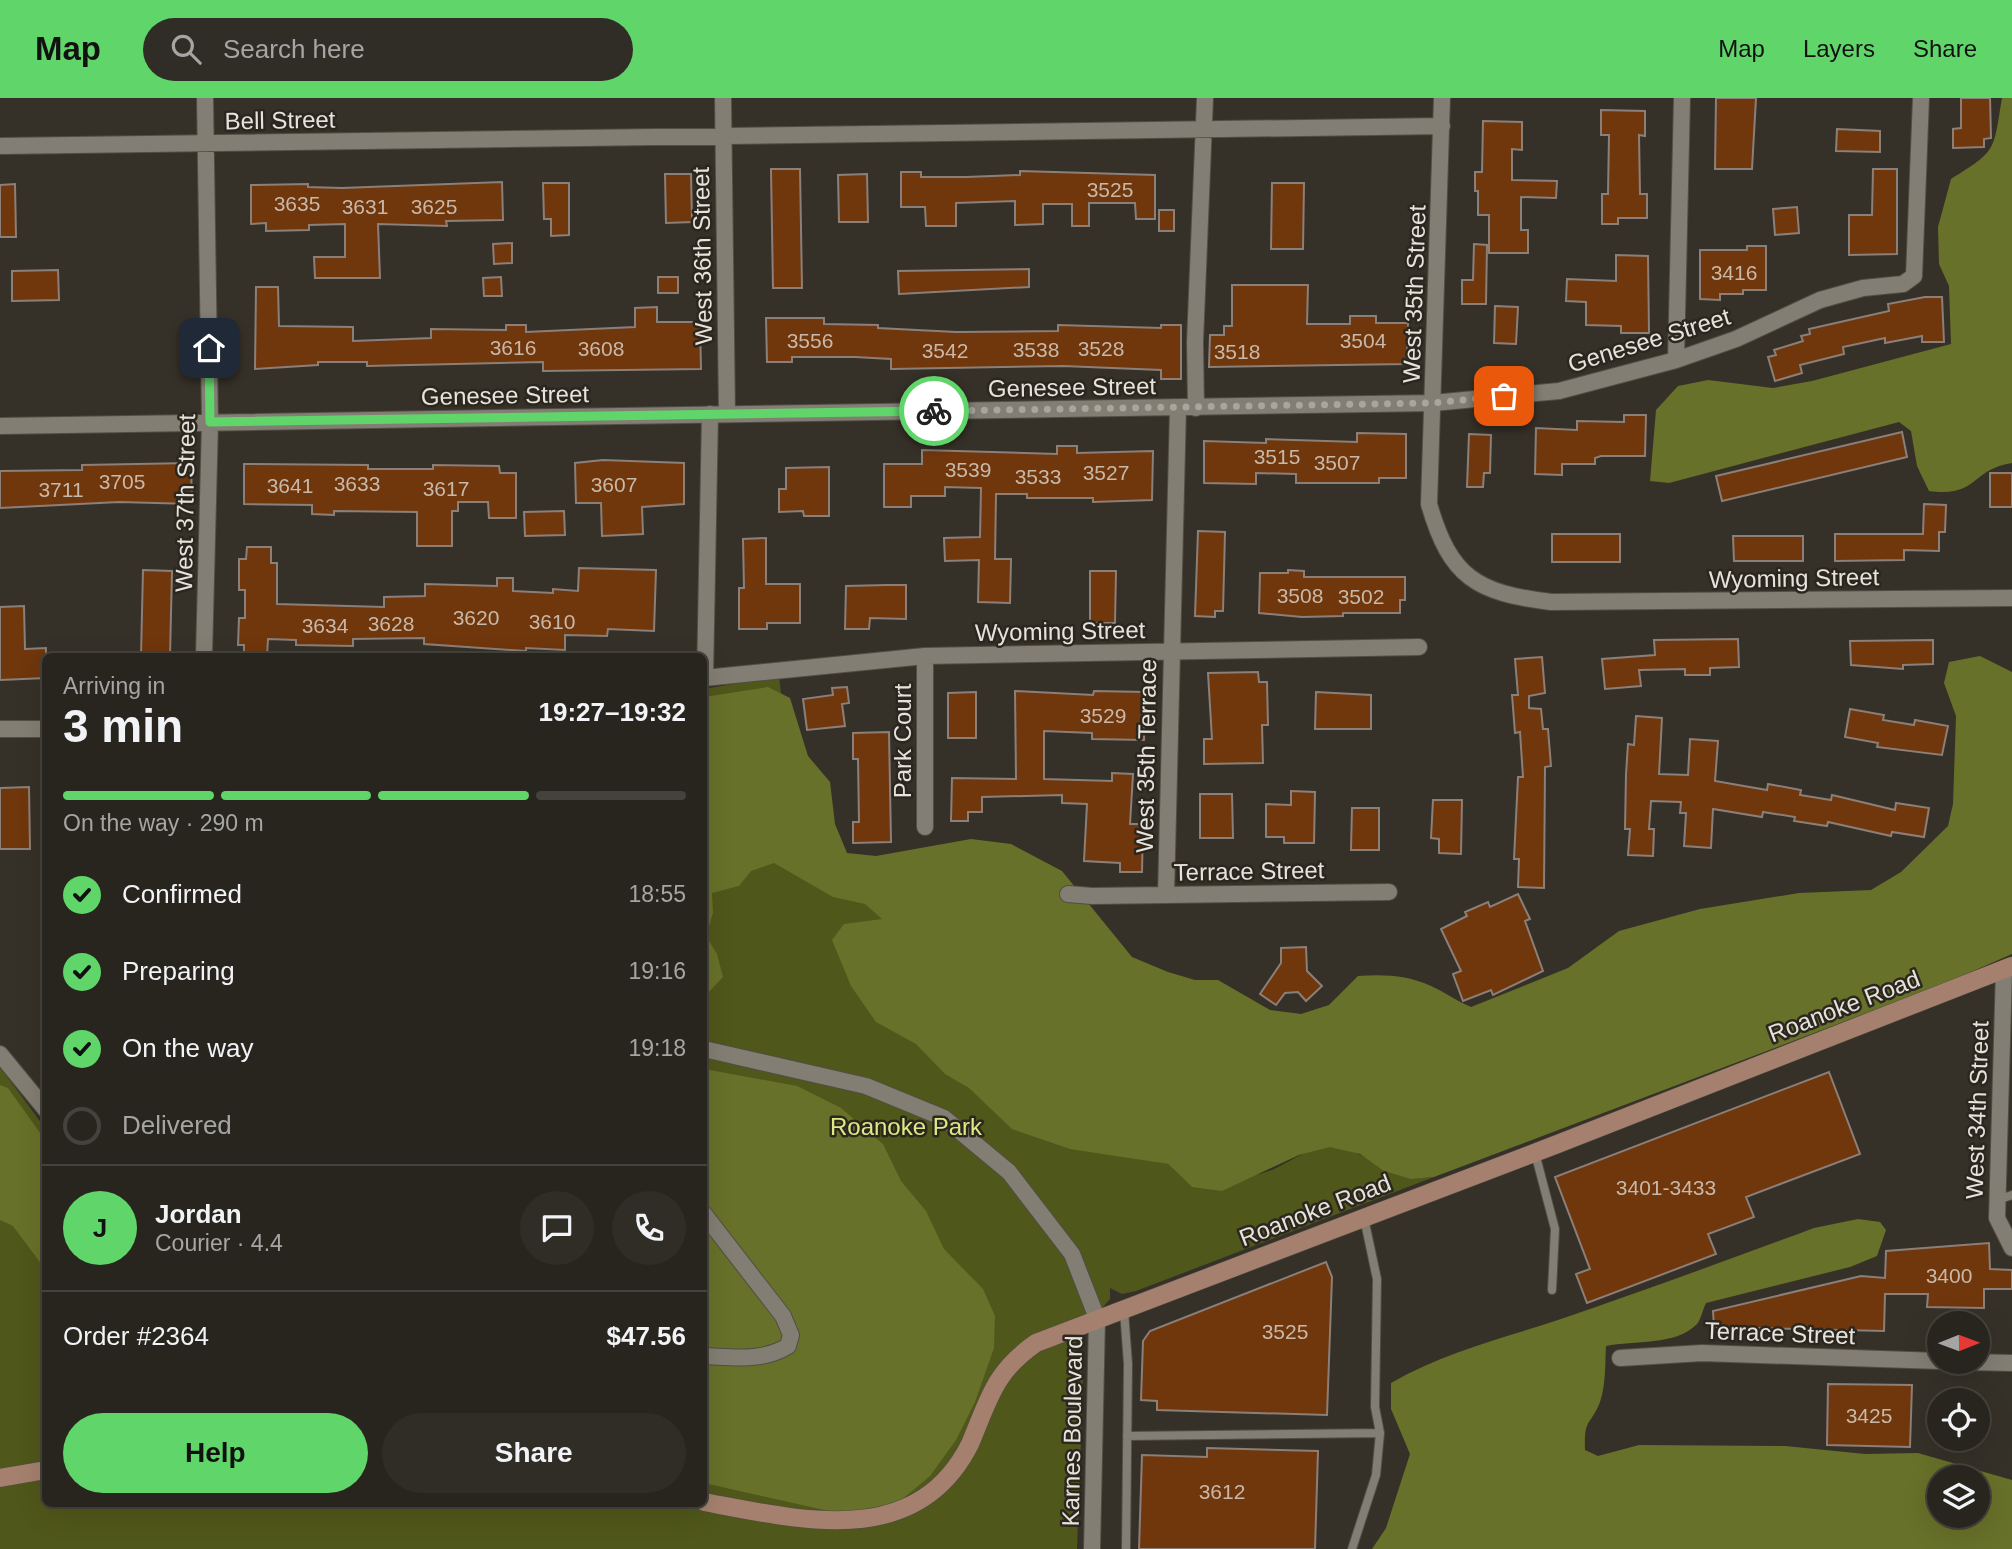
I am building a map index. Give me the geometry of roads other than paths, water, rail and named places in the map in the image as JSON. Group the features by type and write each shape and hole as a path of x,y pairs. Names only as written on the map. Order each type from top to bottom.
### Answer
{"street":[{"name":"West 37th Street","path":"204,653 210,422 208,144 205,98"},
{"name":"West 36th Street","path":"723,98 727,414"},
{"path":"1196,408 1195,342 1205,98"},
{"name":"West 35th Street","path":"1442,98 1429,504 1439,540 1454,563 1475,581 1511,597 1576,603"},
{"path":"1676,360 1682,98"},
{"name":"Genesee Street","path":"0,426 1433,403 1559,391 1676,360 1736,340 1821,300 1863,288 1903,284 1914,276 1922,98"},
{"name":"Bell Street","path":"0,146 1442,126"},
{"name":"West 35th Terrace","path":"1166,895 1178,408"},
{"path":"705,653 710,414"},
{"name":"Wyoming Street","path":"1576,603 2012,598"},
{"name":"Wyoming Street","path":"707,678 925,656 1419,648"},
{"name":"Park Court","path":"925,656 925,827"},
{"path":"0,729 42,729"},
{"name":"Terrace Street","path":"1068,894 1389,892"},
{"name":"Roanoke Road","path":"707,1503 839,1528 877,1526 916,1511 948,1484 959,1468 999,1377 1013,1359 1036,1343 1535,1153 2008,968"},
{"name":"West 34th Street","path":"2008,968 2005,1197 1997,1218 2012,1248"},
{"name":"Karnes Boulevard","path":"707,1050 866,1086 944,1118 1017,1182 1072,1254 1097,1318 1091,1549"},
{"path":"0,1054 42,1105"},
{"path":"707,1218 783,1316 791,1335 788,1346 774,1354 758,1357 707,1356"},
{"name":"Terrace Street","path":"1620,1358 1702,1353 1927,1361"},
{"path":"1990,1362 2012,1363"},
{"path":"0,1478 42,1471"}],"lane":[{"path":"1535,1153 1555,1229 1552,1290"},
{"path":"1352,1549 1376,1475 1380,1433 1375,1407 1377,1279 1364,1218"},
{"path":"1124,1308 1128,1364 1126,1549"},
{"path":"1126,1436 1380,1433"}],"park label":[{"name":"Roanoke Park","path":"906,1126"}]}
